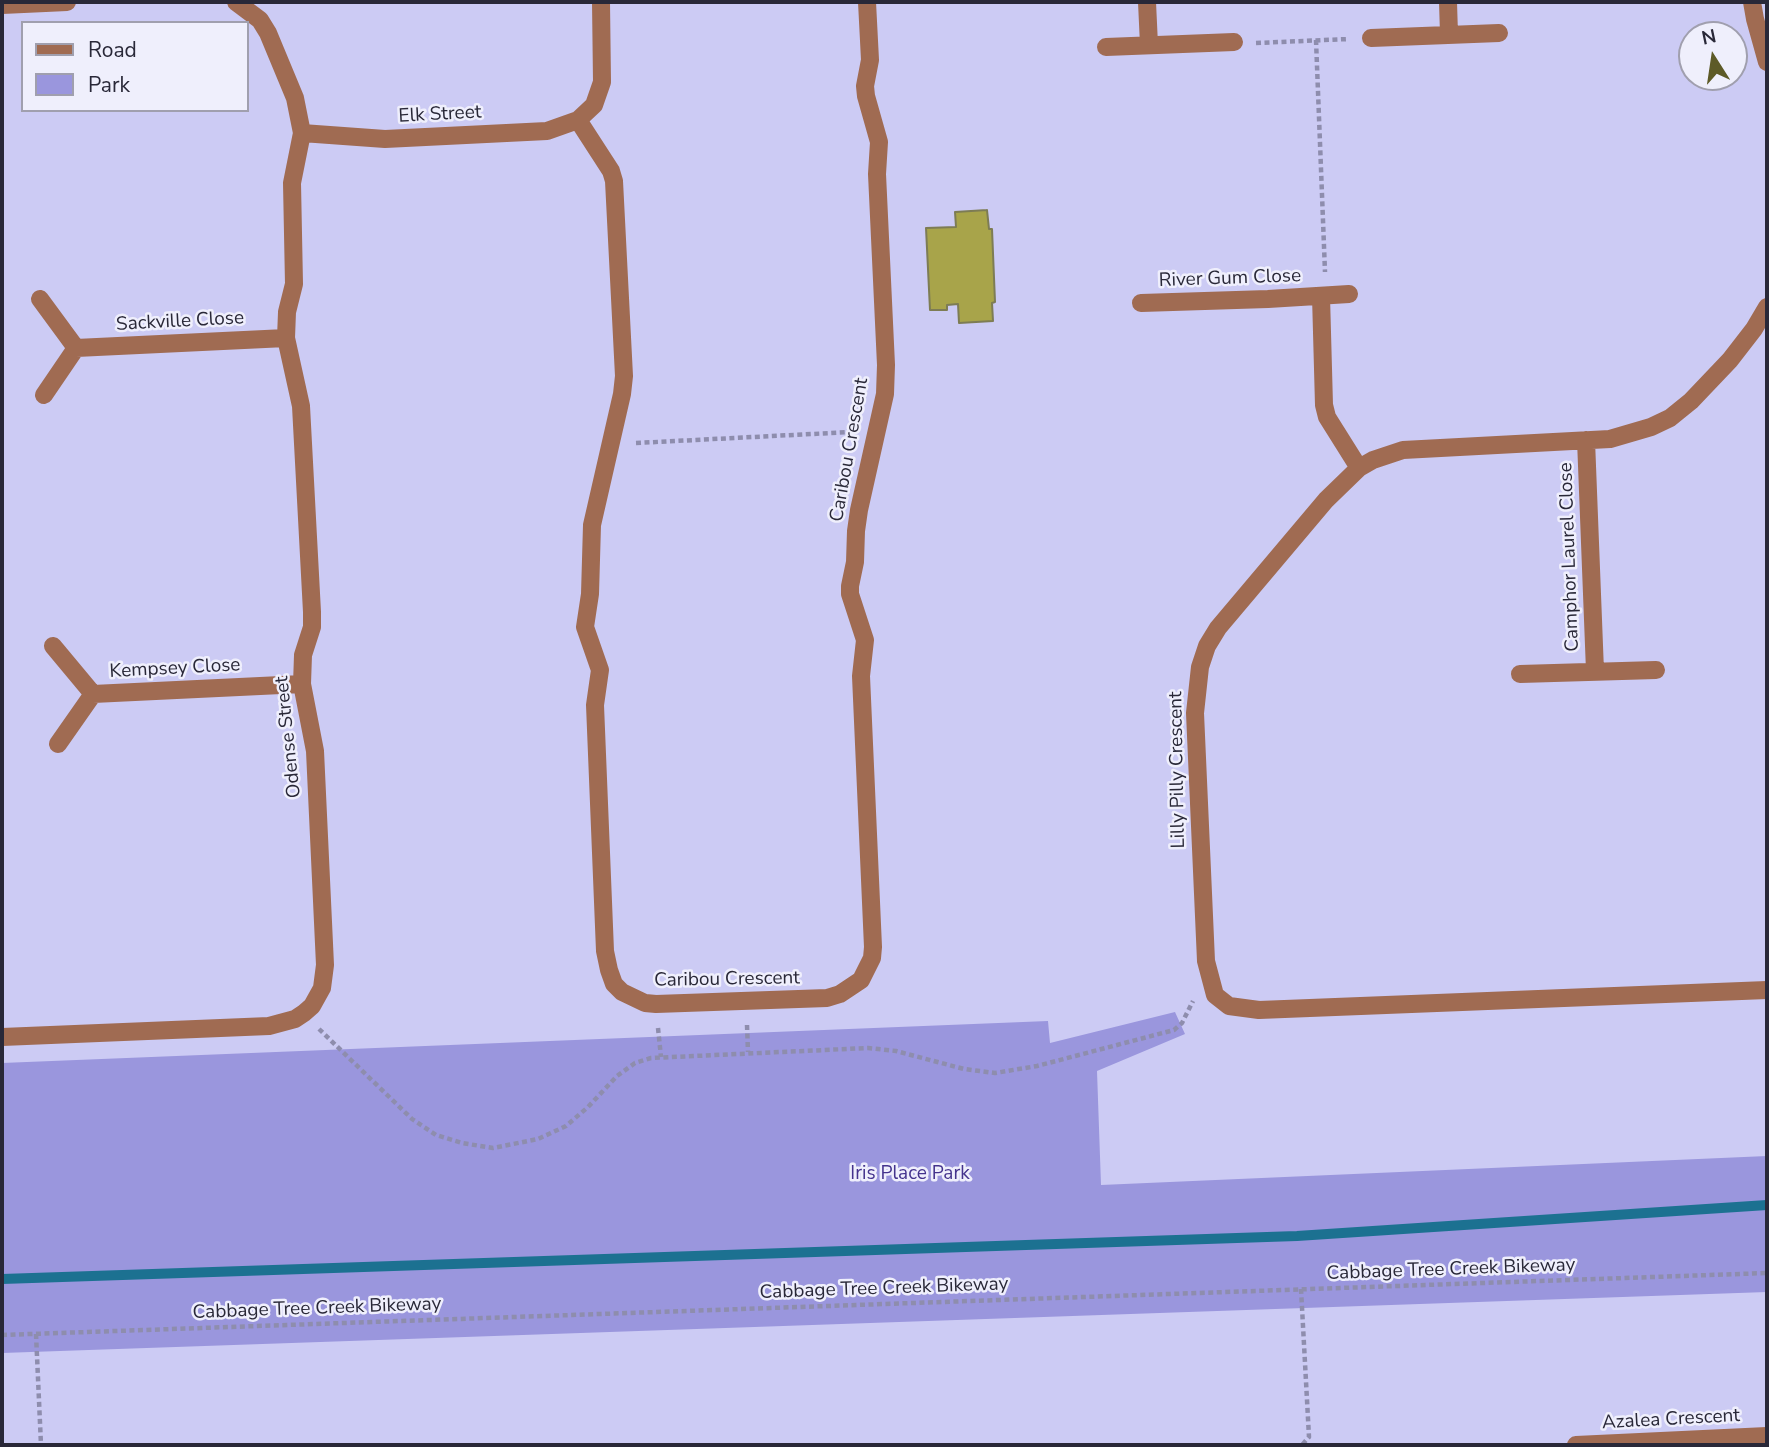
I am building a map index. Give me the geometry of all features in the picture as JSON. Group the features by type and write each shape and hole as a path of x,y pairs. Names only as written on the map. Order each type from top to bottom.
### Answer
{"street":[{"path":"2,5 67,2"},
{"name":"Odense Street","path":"236,2 260,20 268,33 295,98 302,133 292,183 295,284 287,312 286,338 301,406 312,612 312,627 303,655 302,684 314,734 325,965 322,988 312,1006 304,1013"},
{"path":"578,120 594,104 602,82 601,2"},
{"name":"Caribou Crescent","path":"578,120 611,171 615,192 623,385 591,533 590,594 585,627 600,670 595,705 605,951 609,970 614,984 622,992 634,999 656,1004 827,998 840,994 861,980 867,970 873,947 861,677 864,640 850,586 855,562 859,510 885,394 886,365 877,174 880,142 865,86 870,60 867,2"},
{"path":"1147,2 1149,45"},
{"path":"1448,2 1449,34"},
{"path":"1752,2 1767,62"},
{"path":"1371,38 1499,33"},
{"path":"1106,47 1234,42"},
{"name":"Elk Street","path":"302,133 398,138 547,131 578,120"},
{"name":"River Gum Close","path":"1141,303 1349,294"},
{"name":"River Gum Close","path":"1321,296 1327,417 1359,468"},
{"path":"40,299 76,348 44,395"},
{"name":"Lilly Pilly Crescent","path":"1211,988 1206,961 1195,713 1200,667 1207,646 1235,606 1326,500 1359,468 1386,455 1422,448 1586,440 1631,434 1671,418 1691,401 1730,360 1767,307"},
{"name":"Sackville Close","path":"76,348 286,338"},
{"name":"Camphor Laurel Close","path":"1586,440 1595,671"},
{"name":"Kempsey Close","path":"53,646 93,694"},
{"name":"Camphor Laurel Close","path":"1520,674 1656,670"},
{"name":"Kempsey Close","path":"93,694 302,684"},
{"name":"Kempsey Close","path":"58,744 93,694"},
{"path":"1211,988 1215,995 1229,1006 1259,1010 1767,990"},
{"path":"2,1037 269,1026 295,1019 304,1013"},
{"name":"Azalea Crescent","path":"1576,1445 1767,1436"}],"path":[{"path":"1234,42 1371,38"},
{"path":"1316,40 1325,282 1321,296"},
{"path":"635,443 878,430"},
{"path":"304,1013 412,1119 436,1135 493,1148 520,1144 566,1126 617,1076 635,1063 661,1057 868,1048 896,1051 964,1069 995,1073 1037,1066 1174,1030 1182,1023 1191,1003 1211,988"},
{"path":"657,1020 661,1057"},
{"name":"Cabbage Tree Creek Bikeway","path":"2,1335 1767,1273"},
{"path":"1301,1289 1309,1437 1302,1445"},
{"path":"36,1334 41,1445"}],"green space":[{"name":"Iris Place Park","path":"1175,1012 1185,1034 1097,1071 1101,1185 1767,1156 1767,1292 2,1353 2,1063 1048,1021 1050,1043"}],"building":[{"path":"987,210 989,229 992,229 995,302 992,303 993,321 959,323 958,304 947,305 947,310 930,310 926,228 956,227 955,212"}],"waterway":[{"path":"2,1279 1297,1236 1767,1205"}]}
